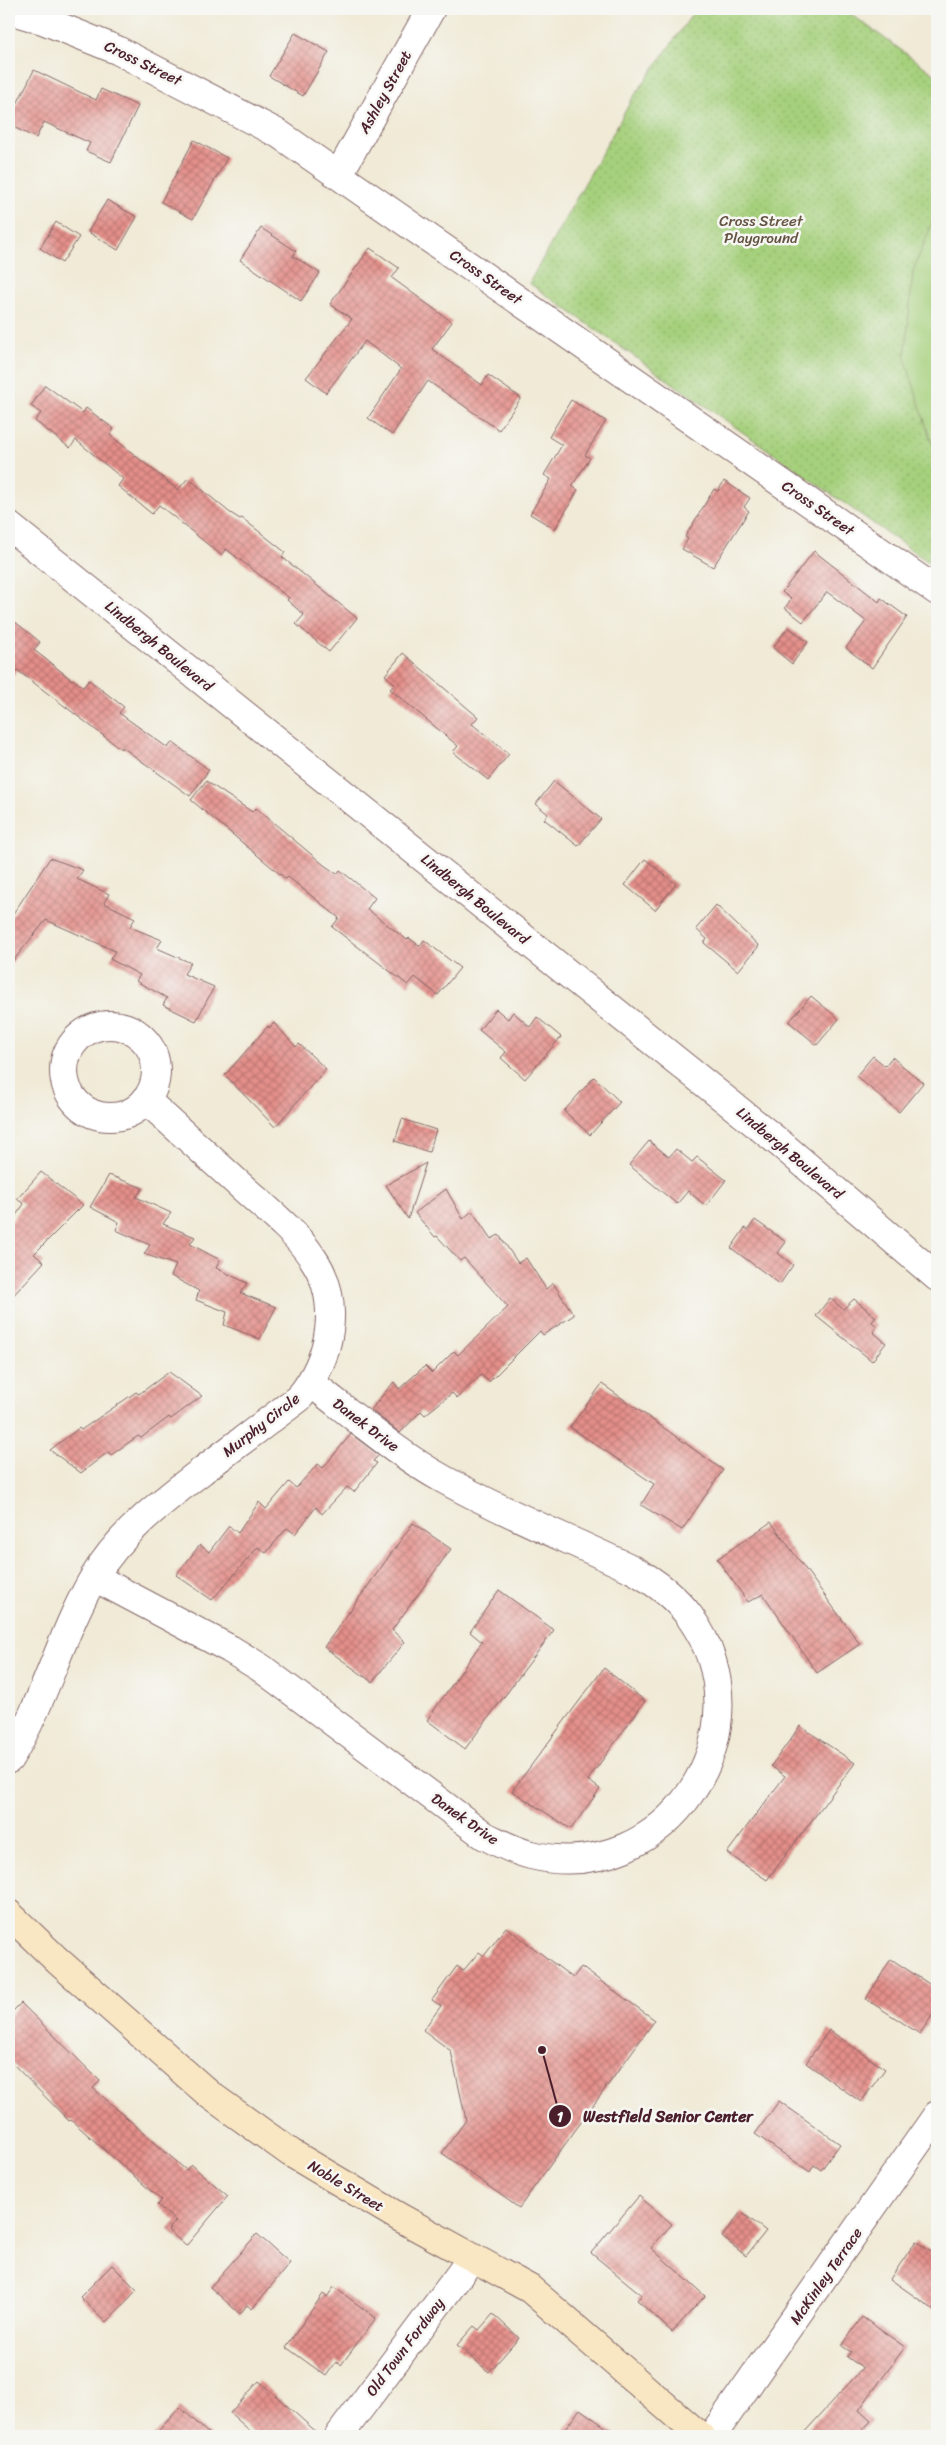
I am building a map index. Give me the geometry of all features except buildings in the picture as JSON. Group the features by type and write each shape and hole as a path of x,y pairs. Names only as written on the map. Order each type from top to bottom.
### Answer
{"main road":[{"name":"Noble Street","path":"9,1914 58,1962 210,2095 291,2153 472,2258 530,2289 700,2436"}],"street":[{"name":"Ashley Street","path":"339,174 431,9"},
{"name":"Cross Street","path":"9,10 68,29 140,61 256,121 339,174 937,591"},
{"name":"Lindbergh Boulevard","path":"9,526 782,1145 937,1278"},
{"name":"Murphy Circle","path":"9,1759 38,1707 75,1614 94,1578 118,1544 175,1491 299,1398 311,1383 321,1365 330,1327 330,1302 324,1278 313,1258 285,1226 146,1100"},
{"name":"Danek Drive","path":"94,1578 230,1649 261,1668 485,1836 507,1847 531,1855 555,1859 588,1857 628,1846 649,1834 669,1819 686,1801 700,1780 710,1758 716,1734 719,1709 712,1660 702,1637 689,1616 654,1581 483,1500 442,1478 403,1453 311,1383"},
{"name":"McKinley Terrace","path":"712,2436 937,2115"},
{"name":"Old Town Fordway","path":"339,2436 472,2258"}],"green space":[{"name":"Cross Street Playground","path":"696,9 844,9 937,76 937,568 529,283 632,99"},
{"path":"937,211 937,451 932,444 905,358 913,271"}],"place":[{"name":"Westfield Senior Center","path":"542,2050"}]}
